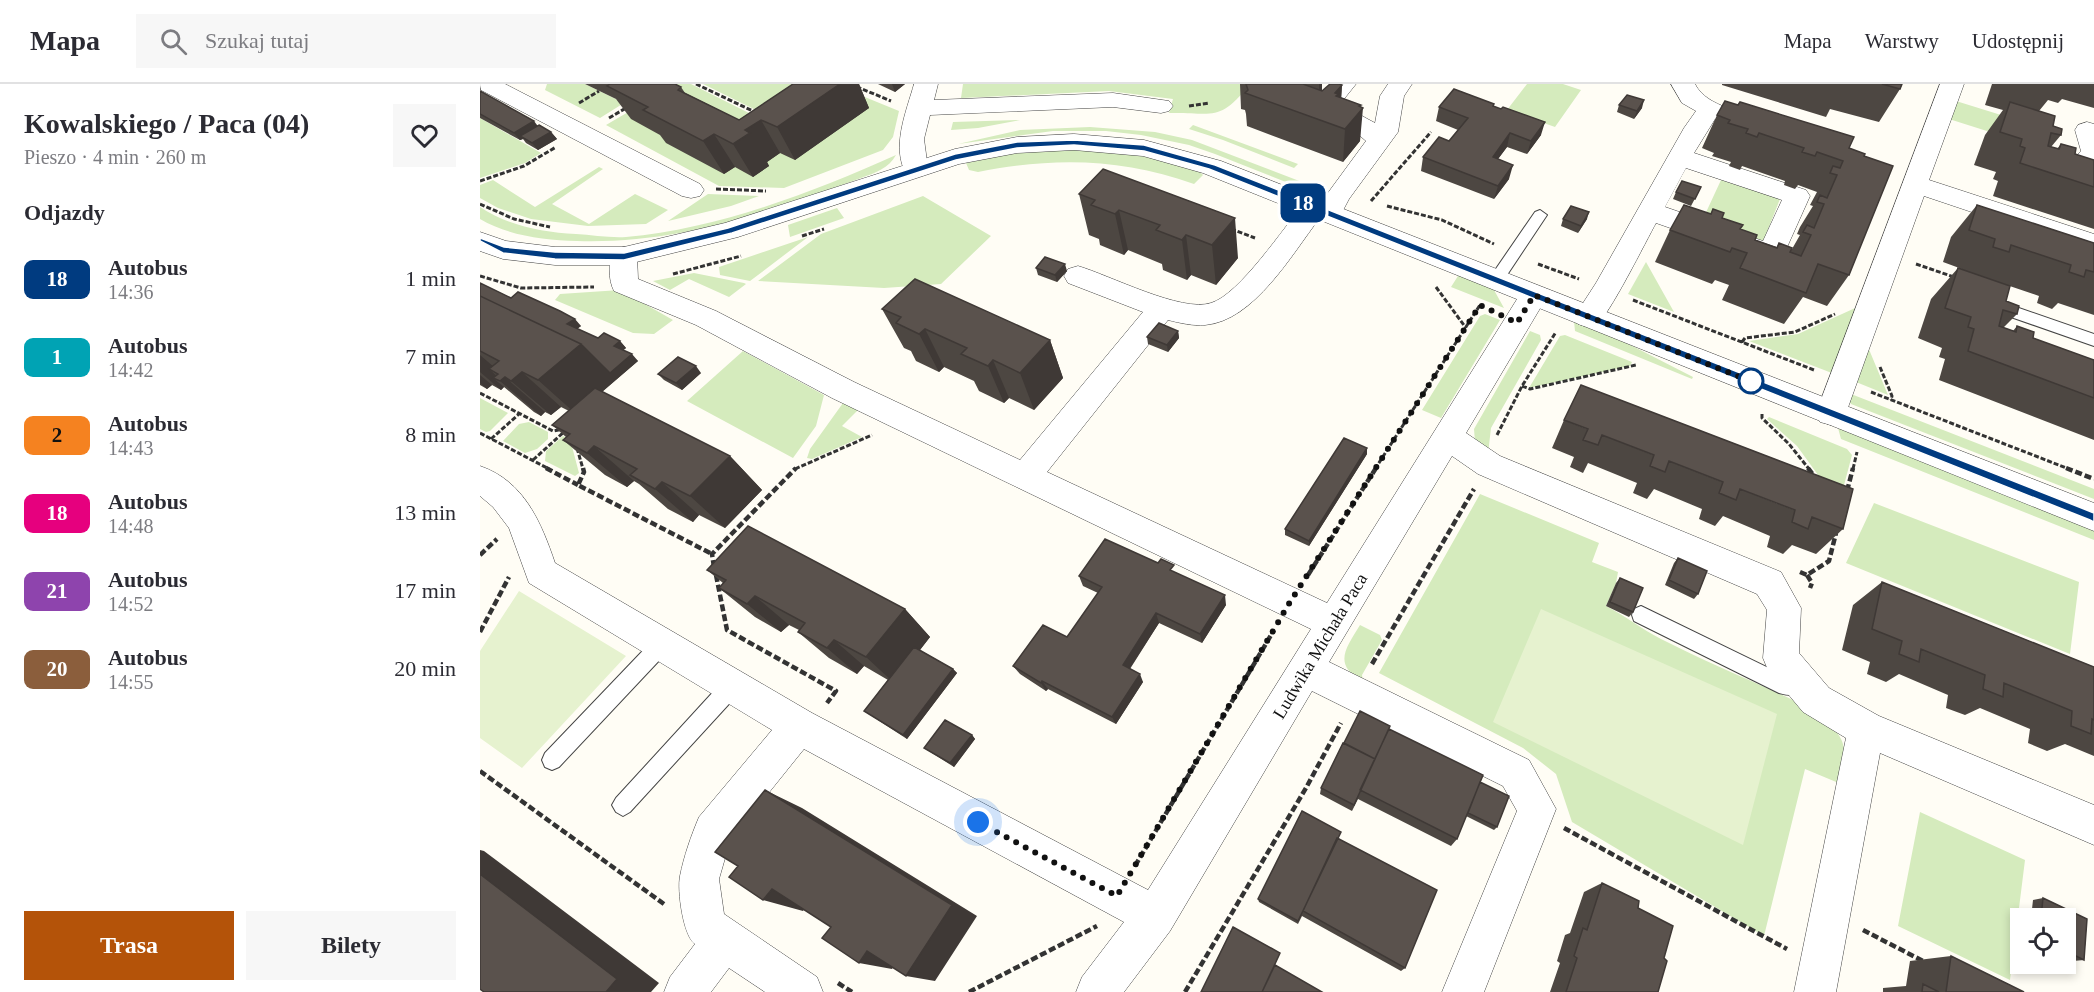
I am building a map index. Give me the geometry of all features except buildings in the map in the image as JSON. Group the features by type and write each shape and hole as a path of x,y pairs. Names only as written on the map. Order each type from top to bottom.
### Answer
{"street":[{"path":"916,169 909,106 926,84"},
{"path":"1344,84 1326,105 1336,113 1369,128 1379,141"},
{"path":"1078,276 1162,308 1194,315 1221,312 1240,300 1337,196 1386,132 1392,96 1400,84"},
{"path":"1683,84 1690,98 1710,109 1778,130"},
{"path":"1831,413 1952,84"},
{"path":"486,86 691,190"},
{"path":"909,106 1113,100 1161,106"},
{"path":"1588,317 1606,290 1696,128 1710,109"},
{"path":"2072,174 2094,153 2087,130"},
{"path":"624,270 729,231 955,157 1017,145 1074,142 1144,148 1212,167 1496,280 1526,309 1588,317 2094,517"},
{"path":"1650,211 1771,254 1797,196 1680,157"},
{"path":"1892,166 1917,179 2094,244"},
{"path":"480,241 503,250 555,256 624,270 705,318 843,390 1334,623"},
{"path":"1026,477 1162,308"},
{"name":"Ludwika Michała Paca","path":"1097,992 1155,916 1526,309"},
{"path":"1447,436 1489,465 1769,583 1784,608 1781,658 1816,700 1866,729 2094,825"},
{"path":"480,479 497,489 526,524 541,572 732,686 812,716 1117,896 1155,916"},
{"path":"1306,669 1516,773 1537,809 1464,992"},
{"path":"812,716 713,831 699,879 705,926 725,939 818,986"},
{"path":"1815,992 1866,729"},
{"path":"685,992 725,939"}],"lane":[{"path":"1496,280 1540,215"},
{"path":"2013,312 2094,340"},
{"path":"1641,615 1786,686 1804,686"},
{"path":"552,760 662,645"},
{"path":"623,805 732,686"}],"path":[{"path":"696,84 760,115"},
{"path":"850,84 909,106"},
{"path":"576,105 599,91"},
{"path":"1354,224 1431,132"},
{"path":"480,181 524,166 560,144"},
{"path":"1387,206 1406,208 1463,226 1513,255 2094,478"},
{"path":"1223,226 1256,238"},
{"path":"798,238 828,227"},
{"path":"480,276 521,288 577,289 624,270 696,270 744,255"},
{"path":"1891,255 1959,279"},
{"path":"1445,290 1436,287 1466,328"},
{"path":"1742,342 1745,338 1795,332 1865,300 1872,303"},
{"path":"1371,666 1489,465 1494,454 1491,447 1522,386 1558,330 1526,309 1480,305 1471,302"},
{"path":"969,992 1095,929 1117,896 1290,602 1480,305"},
{"path":"1522,386 1530,389 1634,367 1638,362 1628,358"},
{"path":"480,393 553,431 568,428"},
{"path":"1772,417 1762,413 1762,418 1789,444 1818,481"},
{"path":"492,439 519,414"},
{"path":"568,428 573,436"},
{"path":"533,460 568,428"},
{"path":"480,433 712,554"},
{"path":"712,554 797,467 877,433"},
{"path":"576,445 584,472 578,485"},
{"path":"1846,493 1857,450 1868,455"},
{"path":"1829,561 1838,523"},
{"path":"499,537 504,545"},
{"path":"712,554 727,630 836,691 812,716"},
{"path":"480,632 509,577 509,569"},
{"path":"1185,992 1306,788 1344,718"},
{"path":"480,771 666,905"},
{"path":"1562,826 1791,951"},
{"path":"1862,930 1932,966"},
{"path":"818,986 852,992"}],"green space":[{"path":"547,84 585,84 624,103 600,118 545,90"},
{"path":"676,84 691,84 771,124 855,93 899,111 893,137 883,150 784,188 719,186 606,125"},
{"path":"703,84 802,84 772,118"},
{"path":"963,84 1250,84 1231,105 1215,113 1206,114 1169,113 1173,99 1109,91 961,98"},
{"path":"1527,84 1563,84 1581,90 1555,127 1507,110"},
{"path":"1956,101 2043,128 2037,147 1949,119"},
{"path":"480,118 541,153 525,163 480,178"},
{"path":"1020,120 978,128 951,130 953,122"},
{"path":"1193,125 1298,164 1294,168 1189,129"},
{"path":"1090,127 1155,132 1192,140 1328,192 1316,194 1189,145 1141,135 1106,131 1053,131 958,144 1020,130"},
{"path":"1088,150 1149,157 1200,172 1203,175 1194,184 1167,175 1114,165 1060,162 978,172 969,170 966,163 1010,154"},
{"path":"896,155 886,167 876,172 791,203 687,232 615,241 552,240 515,233 480,219 480,207 502,219 551,232 620,237 660,233 764,207"},
{"path":"599,167 603,169 552,204 589,224 635,194 668,210 646,224 588,226 531,219 498,208 480,198 480,185 493,180 535,207"},
{"path":"1721,180 1780,199 1763,242 1702,221"},
{"path":"708,194 759,196 731,206 668,221"},
{"path":"923,196 991,236 941,284 884,288 758,281 821,234"},
{"path":"837,208 844,218 790,237 788,225"},
{"path":"808,237 750,281 720,275 719,267"},
{"path":"1646,262 1674,312 1628,294"},
{"path":"694,273 746,284 729,297 689,279 670,290 653,281"},
{"path":"1462,275 1494,290 1504,308 1451,287 1458,276"},
{"path":"620,290 673,320 654,334 633,333 555,300 560,294"},
{"path":"1864,304 1837,375 1749,341 1798,334"},
{"path":"1485,314 1500,320 1441,418 1422,410 1480,316"},
{"path":"1574,321 1607,333 1693,377 1692,379 1575,331"},
{"path":"1530,331 1540,335 1541,340 1491,428 1488,454 1475,442 1474,429"},
{"path":"1565,335 1632,362 1630,366 1529,388 1560,336"},
{"path":"1868,347 1888,395 1856,382"},
{"path":"743,351 824,395 816,426 793,458 687,401"},
{"path":"1851,394 2094,489 2094,499 1851,404 1849,401"},
{"path":"480,398 508,413 490,431 486,432 480,429"},
{"path":"843,403 858,410 842,426 862,437 812,459 807,458 810,449"},
{"path":"1769,417 1847,449 1852,455 1839,504 1797,446 1767,419"},
{"path":"529,422 548,432 548,439 537,449 525,453 503,441 519,424"},
{"path":"1838,428 1853,431 2094,527 2094,540 1841,439"},
{"path":"563,436 570,439 579,473 575,476 545,461 546,451"},
{"path":"1480,494 1599,543 1592,562 1618,572 1606,606 1661,639 1816,711 1839,736 1844,751 1841,784 1805,769 1764,936 1572,822 1556,774 1523,748 1379,673"},
{"path":"1874,503 2079,582 2070,654 1846,563"},
{"path":"519,591 626,656 522,768 480,738 480,651"},
{"path":"1541,609 1777,714 1743,845 1493,722"},
{"path":"1360,625 1380,635 1382,640 1362,675 1363,681 1347,669 1345,662 1350,641"},
{"path":"1920,812 2025,860 2019,908 2010,908 2010,980 1898,926"}],"bus line":[{"name":"18","path":"480,241 503,250 555,256 624,256 729,231 955,157 1017,145 1074,142 1144,148 1212,167 2094,517"}],"route":[{"path":"978,822 1117,896 1290,602 1410,418 1480,305 1517,323 1534,295 1758,384 1751,381"}]}
